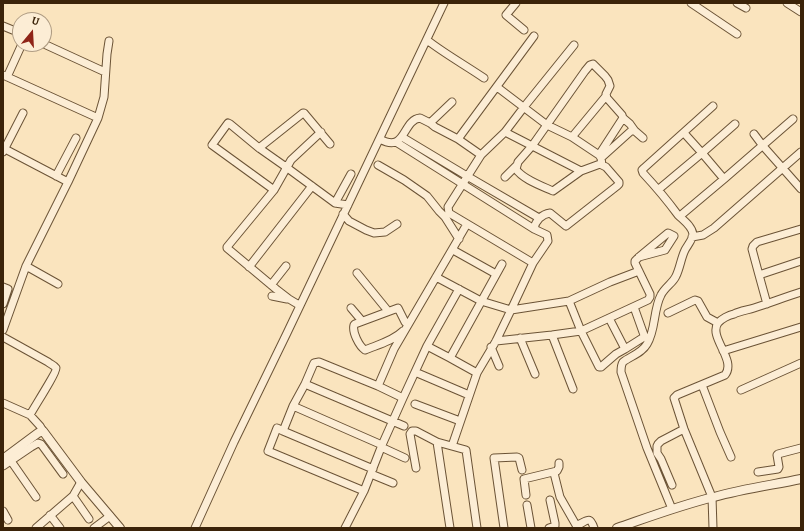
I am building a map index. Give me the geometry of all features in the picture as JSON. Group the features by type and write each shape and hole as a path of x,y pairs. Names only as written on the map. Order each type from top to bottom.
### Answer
{"street":[{"path":"195,528 234,442 444,3"},
{"path":"516,3 506,15 524,30"},
{"path":"691,3 737,34"},
{"path":"737,3 746,8"},
{"path":"787,3 799,9"},
{"path":"458,139 534,36"},
{"path":"427,40 444,53 484,78"},
{"path":"3,330 26,266 98,118 104,97 105,72 109,41"},
{"path":"439,211 448,207 481,155 505,132 574,45"},
{"path":"52,48 105,72"},
{"path":"18,52 5,76 98,118"},
{"path":"505,177 532,146 585,71 592,64 595,65 605,76 610,83 610,86 606,96 572,137"},
{"path":"496,87 547,125 572,137 601,159 618,180 619,184 617,186 566,226 550,213 547,213 539,218 535,223 534,229"},
{"path":"606,96 623,118 643,138"},
{"path":"430,123 452,102"},
{"path":"672,509 647,448 621,372 621,364 641,351 647,344 650,338 659,301 666,287 675,278 693,233 659,189 643,173 642,170 713,106"},
{"path":"259,148 303,113 330,144"},
{"path":"23,114 4,151 68,182"},
{"path":"396,142 400,140 410,124 416,119 420,118 458,139 481,155"},
{"path":"516,166 517,172 521,175 553,191 580,171 598,164 623,118"},
{"path":"680,216 793,119"},
{"path":"274,190 212,146 228,124 334,203 348,205"},
{"path":"659,189 735,124"},
{"path":"601,159 627,134 632,130 635,131"},
{"path":"299,305 271,285 227,247 274,190 286,167 294,156 321,132"},
{"path":"505,132 580,171"},
{"path":"684,133 724,179"},
{"path":"3,134 11,138"},
{"path":"754,134 782,169 801,189"},
{"path":"402,137 539,218"},
{"path":"56,176 76,138"},
{"path":"380,139 386,142 396,142 534,229 546,235 548,241 533,263 511,310 477,373 452,446"},
{"path":"692,237 703,235 714,228 801,152"},
{"path":"378,165 404,180 427,196 445,217 459,239"},
{"path":"334,203 351,174"},
{"path":"249,266 312,186"},
{"path":"448,207 449,213 533,263"},
{"path":"343,214 349,221 374,233 386,232 397,224"},
{"path":"407,323 398,308 362,321 354,325 353,328 357,340 365,350 399,334 403,330 453,250 467,224"},
{"path":"767,304 752,249 753,246 756,242 801,229"},
{"path":"453,250 496,274"},
{"path":"493,344 520,338 581,331 648,300 650,294 635,263 639,257"},
{"path":"759,275 801,261"},
{"path":"450,358 502,264"},
{"path":"26,266 58,284"},
{"path":"271,285 286,266"},
{"path":"436,276 482,301 511,310 569,301 610,282 639,271"},
{"path":"357,273 388,311"},
{"path":"3,287 8,289 3,304"},
{"path":"345,528 364,491 382,446 427,346 458,289"},
{"path":"714,528 712,497 684,429 674,397 725,375 728,371 716,330 718,323 721,320 733,314 801,292"},
{"path":"272,296 289,299"},
{"path":"668,313 695,300 708,317 718,323"},
{"path":"569,301 581,331 599,366 601,367 616,354 644,337 634,307"},
{"path":"351,308 362,321"},
{"path":"609,318 625,349"},
{"path":"378,386 407,323"},
{"path":"723,351 801,327"},
{"path":"552,335 573,389"},
{"path":"3,337 56,368 52,379 30,415"},
{"path":"520,338 534,374"},
{"path":"493,344 499,366"},
{"path":"427,346 477,373"},
{"path":"283,431 314,363 317,362 378,386 403,398"},
{"path":"741,390 801,363"},
{"path":"415,372 469,395"},
{"path":"305,384 404,426"},
{"path":"702,385 731,457"},
{"path":"3,403 30,415 40,426 81,482 120,528"},
{"path":"415,404 460,421"},
{"path":"294,406 405,458"},
{"path":"364,491 268,451 278,428 393,483"},
{"path":"672,485 657,453 657,446 661,441 684,429"},
{"path":"3,466 7,460 38,433 43,431"},
{"path":"416,468 410,434 412,431 416,431 437,442 466,450 477,528"},
{"path":"437,442 450,528"},
{"path":"7,460 38,443 41,444 63,474"},
{"path":"758,472 778,469 778,454 801,448"},
{"path":"504,528 494,458 517,457 519,458 522,470"},
{"path":"7,460 36,497"},
{"path":"526,495 524,479 554,473 558,470 559,463"},
{"path":"554,473 560,497 576,525 578,526 590,520 594,528"},
{"path":"622,527 672,509 712,497 801,479"},
{"path":"36,528 73,496 81,482"},
{"path":"73,496 89,519"},
{"path":"549,528 555,526 550,500"},
{"path":"527,505 531,528"},
{"path":"3,511 8,520"},
{"path":"50,515 60,528"},
{"path":"94,528 110,516"}]}
